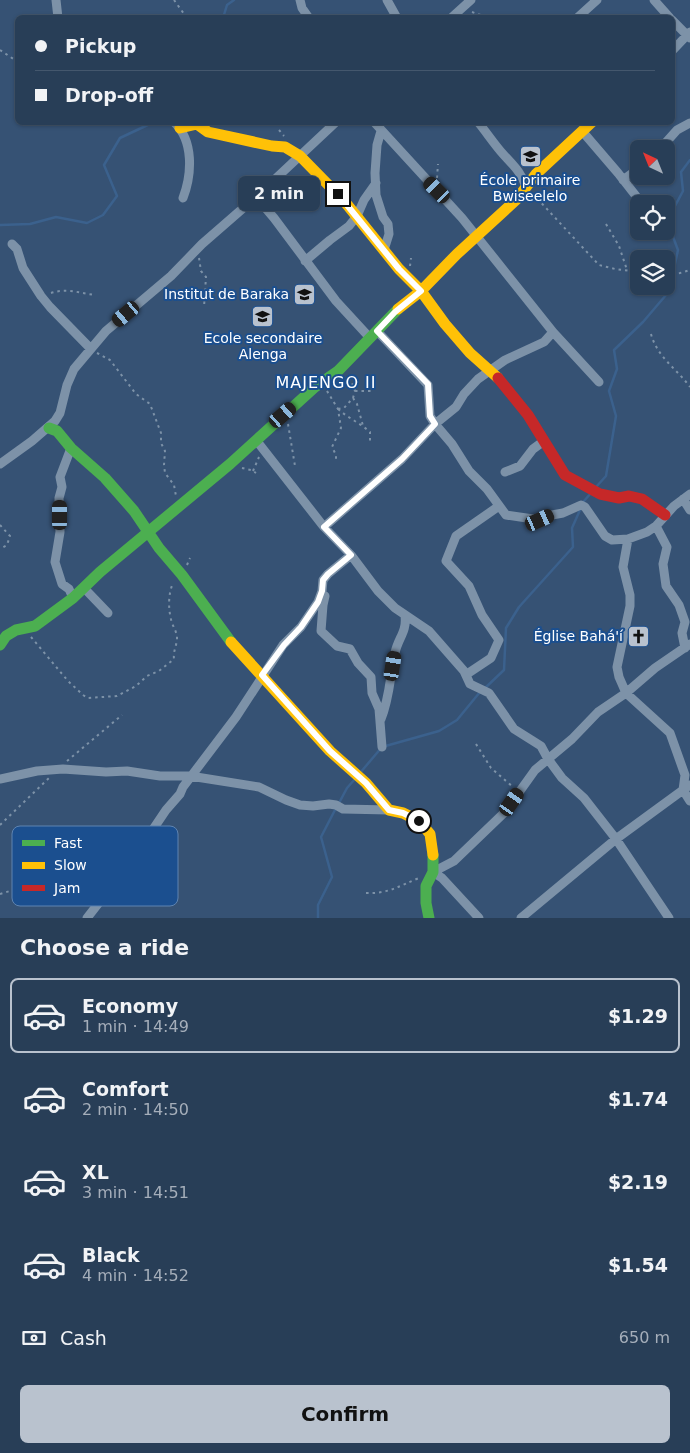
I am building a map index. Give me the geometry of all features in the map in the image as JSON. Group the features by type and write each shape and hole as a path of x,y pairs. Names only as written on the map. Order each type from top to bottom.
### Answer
{"street":[{"path":"56,0 58,15"},
{"path":"300,0 302,8 307,15"},
{"path":"387,0 395,15"},
{"path":"454,15 472,0"},
{"path":"581,15 596,0"},
{"path":"654,0 667,15"},
{"path":"675,23 689,35 675,48"},
{"path":"668,140 677,130 690,122"},
{"path":"198,125 208,132 285,147 300,156 331,186 357,216 399,269 421,291 444,324 470,353 497,377 528,415 565,475 600,494 619,498 629,496 642,500 665,515"},
{"path":"0,464 50,428 60,413 67,385 74,369 106,330 171,276 195,250 256,197 333,125"},
{"path":"376,125 437,190 553,332 599,382"},
{"path":"481,125 517,168 526,187"},
{"path":"0,645 6,636 16,630 35,626 73,598 230,464 258,443 283,415 315,387 338,371 395,312 421,291 517,200 536,174 589,125"},
{"path":"177,126 188,152 190,170 189,183 183,198"},
{"path":"381,131 377,145 376,195 383,217 388,224 389,234 384,250"},
{"path":"582,131 635,195"},
{"path":"623,180 630,175"},
{"path":"305,261 350,226 376,183"},
{"path":"256,197 336,301 428,384 430,416 452,444 469,471 506,515 540,520 581,505 605,536 612,540 628,538 647,532 656,526 665,515 687,496 690,510"},
{"path":"12,244 17,249 23,268 41,296 91,349"},
{"path":"324,527 402,459 435,424 456,407 464,394 478,379 505,360 544,342 553,332"},
{"path":"50,428 64,437 71,448 105,478 134,511 159,548 182,574 231,642 330,751 366,783 389,810"},
{"path":"505,472 520,466 533,449 544,441"},
{"path":"258,443 324,527 351,555 378,591 405,616 416,621 429,631 467,674 470,684 487,691 513,728 540,746 562,778 584,798 616,839 669,918"},
{"path":"71,448 60,477 62,487 60,498 60,532 55,562 62,584 69,590 73,598"},
{"path":"467,674 491,658 499,640 482,615 468,586 446,561 456,536 499,506"},
{"path":"433,872 454,861 505,812 535,770 572,739 598,712 687,646 682,633 685,622 679,605 666,586 663,564 667,547 656,526"},
{"path":"628,538 623,567 630,595 630,606 617,667 619,678 626,692 670,734 685,775 690,800"},
{"path":"155,826 180,794 190,776 236,717 262,675 284,645 301,627 318,602 323,580 351,555"},
{"path":"328,574 321,631 337,646 350,649 358,663 371,677 372,693 379,709 382,748"},
{"path":"84,588 108,613"},
{"path":"379,724 390,692 395,650 406,626 405,616"},
{"path":"0,779 37,771 63,769 126,771 160,776 190,776 259,787 300,805 329,804 343,809 389,810 403,813 419,821 430,834 433,848 433,872 426,886 426,903 429,918"},
{"path":"521,918 616,839 687,788"},
{"path":"433,872 442,878 479,918"},
{"path":"87,918 97,906"}],"path":[{"path":"174,0 185,15"},
{"path":"464,6 471,12 480,15"},
{"path":"0,50 15,60"},
{"path":"526,187 599,265 630,270"},
{"path":"606,224 619,246 627,270"},
{"path":"195,250 199,258 201,271 206,277 204,306"},
{"path":"675,274 690,270"},
{"path":"41,296 56,291 69,290 95,295"},
{"path":"651,334 653,342 662,357 690,387"},
{"path":"91,349 110,360 136,394 150,404 162,433 161,443 165,451 165,473 174,485 176,498 180,506"},
{"path":"338,371 347,376 355,391 353,398 344,408 338,409"},
{"path":"322,383 338,409 342,428 332,447 336,455 336,462"},
{"path":"355,391 373,391"},
{"path":"353,398 359,410 363,426"},
{"path":"338,409 370,432 370,441"},
{"path":"283,415 289,427 295,466"},
{"path":"253,471 260,455 258,443"},
{"path":"230,464 256,473"},
{"path":"0,525 10,536 7,545 0,550"},
{"path":"25,629 68,681 83,695 88,698 118,696 136,686 147,676 159,671 174,658 173,654 177,638 172,623 169,592 174,582 182,574 190,558"},
{"path":"476,744 490,768 519,792"},
{"path":"366,893 392,890 433,872"},
{"path":"0,894 12,890"}],"waterway":[{"path":"224,15 227,5 234,0"},
{"path":"0,225 30,224 56,217 87,223 103,215 117,196 104,165 120,138 148,125"},
{"path":"596,487 606,476 616,416 609,391 617,369 614,350 643,322 666,295 678,250 667,221 683,191 681,172 690,160"},
{"path":"484,689 504,670 506,628 519,607 573,547 572,528 584,501 591,493"},
{"path":"360,773 382,747 439,731 457,720 480,692"},
{"path":"339,803 347,788 355,779"},
{"path":"318,918 318,905 332,877 321,837 336,808"}],"traffic: fast":[{"path":"0,645 6,636 16,630 35,626 73,598 100,572 230,464 315,387 338,371 398,309"},
{"path":"49,428 57,431 71,448 105,478 134,511 159,548 182,575 231,642"},
{"path":"429,918 426,903 426,886 433,872 433,855"}],"traffic: slow":[{"path":"180,128 193,125"},
{"path":"198,125 208,132 272,146 285,147 300,156 345,202 399,269 421,291 445,324 470,353 498,378"},
{"path":"398,309 421,291 457,254 517,199 536,174 589,125"},
{"path":"231,642 330,751 366,783 389,810 403,813 419,821 430,834 433,855"}],"traffic: jam":[{"path":"498,378 528,415 565,475 600,494 619,498 629,496 642,499 665,515"}],"place":[{"name":"École primaire Bwiseelelo","path":"530,157"},
{"name":"Institut de Baraka","path":"305,294"},
{"name":"Ecole secondaire Alenga","path":"263,316"},
{"name":"Église Bahá'í","path":"639,636"}],"district":[{"name":"MAJENGO II","path":"326,382"}],"route":[{"path":"338,194 399,269 421,291 395,312 377,331 428,384 430,416 435,424 402,459 324,527 351,555 323,580 318,602 301,627 284,645 262,675 330,751 366,783 389,810 403,813 419,821"}]}
